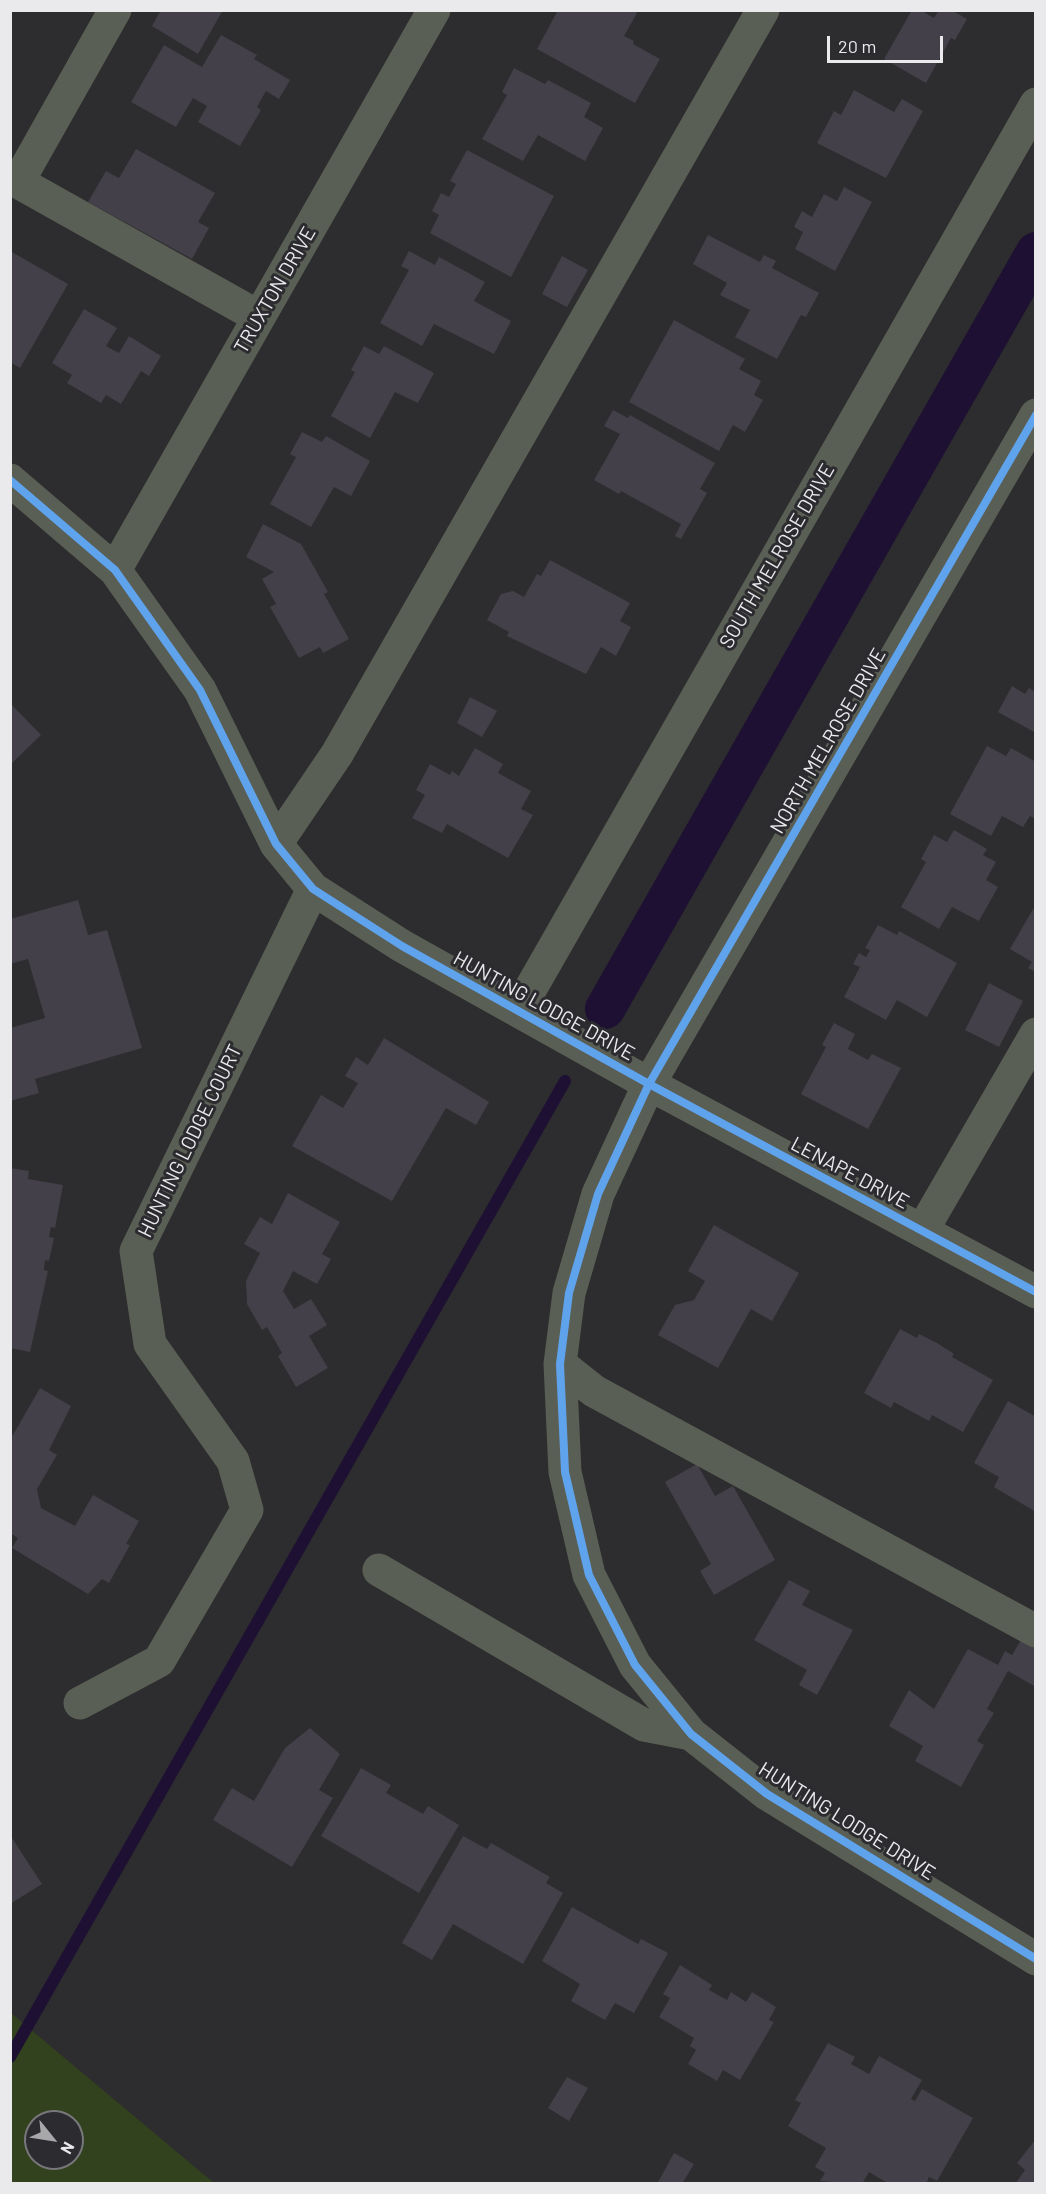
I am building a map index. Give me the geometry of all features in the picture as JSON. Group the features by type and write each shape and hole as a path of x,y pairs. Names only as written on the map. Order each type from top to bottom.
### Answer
{"street":[{"path":"115,10 18,182 259,318"},
{"name":"TRUXTON DRIVE","path":"115,570 434,10"},
{"path":"276,844 337,754 763,10"},
{"name":"SOUTH MELROSE DRIVE","path":"519,1009 1035,104"},
{"name":"NORTH MELROSE DRIVE","path":"649,1084 1035,416"},
{"name":"HUNTING LODGE DRIVE","path":"10,480 115,570 200,690 276,844 313,889 402,946 519,1009 649,1084 598,1194 569,1293 560,1364 565,1472 589,1575 635,1665 691,1734 767,1794 1035,1959"},
{"name":"HUNTING LODGE COURT","path":"80,1703 159,1661 247,1510 233,1461 150,1344 136,1251 313,889"},
{"path":"922,1231 1035,1034"},
{"name":"LENAPE DRIVE","path":"649,1084 1035,1292"},
{"path":"560,1364 594,1391 1035,1631"},
{"path":"379,1570 644,1725 691,1734"}],"green space":[{"path":"11,2013 214,2183 11,2183"}],"building":[{"path":"161,10 223,10 198,54 152,26"},
{"path":"558,10 632,10 637,13 624,36 634,41 633,44 660,59 635,103 537,49"},
{"path":"912,10 920,10 934,18 939,10 951,10 967,19 955,40 951,38 926,83 884,59"},
{"path":"221,35 257,55 254,59 290,80 279,99 266,91 257,107 261,110 240,146 198,122 207,106 193,98 176,127 131,102 164,45 202,67"},
{"path":"514,68 545,84 548,80 591,103 584,117 603,128 585,161 538,135 523,161 482,139 507,95 502,92"},
{"path":"854,90 894,112 902,99 923,111 886,178 817,143 834,111 841,115"},
{"path":"136,149 215,193 198,222 209,228 192,259 88,202 106,171 119,178"},
{"path":"467,150 554,196 511,277 430,233 439,215 432,211 441,193 449,197 456,184 450,181"},
{"path":"844,187 872,202 835,271 795,249 803,232 794,227 802,211 812,217 824,194 837,201"},
{"path":"708,235 760,262 764,255 776,261 772,268 819,293 806,317 801,315 777,359 735,337 750,310 720,295 727,283 693,264"},
{"path":"10,251 68,284 20,368 10,362"},
{"path":"409,251 435,265 439,257 485,282 474,301 511,321 494,354 434,324 422,346 380,323 409,270 401,266"},
{"path":"562,256 588,270 567,307 542,294"},
{"path":"84,309 117,328 106,346 119,353 129,336 161,356 149,376 141,371 121,404 106,395 101,403 67,383 72,375 52,363"},
{"path":"674,320 745,359 739,369 761,381 754,395 763,400 745,432 733,425 719,451 629,402"},
{"path":"364,346 379,354 384,346 434,373 418,403 395,392 370,438 331,416 355,372 351,370"},
{"path":"613,410 628,418 630,415 715,463 700,489 707,493 681,539 675,536 681,524 621,491 619,494 594,480 620,434 604,426"},
{"path":"302,432 322,442 326,436 370,461 351,496 334,487 311,527 270,504 296,457 290,454"},
{"path":"263,524 301,544 328,592 324,594 349,639 323,653 320,647 299,658 270,607 276,604 262,579 274,572 246,557"},
{"path":"550,560 630,603 620,621 631,627 616,656 601,647 586,674 507,636 509,632 487,620 501,594 513,591 524,597 537,574 541,576"},
{"path":"1012,686 1025,694 1029,688 1036,692 1036,733 998,712"},
{"path":"470,697 497,711 482,737 457,723"},
{"path":"10,703 41,735 10,765"},
{"path":"987,746 1006,756 1011,748 1036,762 1036,819 1030,816 1023,827 1002,816 991,836 950,814"},
{"path":"475,748 503,764 498,773 531,791 521,809 533,815 508,858 447,824 442,833 412,818 425,795 416,790 430,764 450,775 452,771 459,776"},
{"path":"954,830 987,849 983,855 996,862 986,880 998,887 979,921 952,907 939,929 901,907 926,862 921,859 934,835 947,842"},
{"path":"78,900 88,935 107,930 142,1048 35,1079 39,1093 10,1101 10,1028 45,1018 28,959 10,964 10,919"},
{"path":"1033,909 1036,911 1036,972 1028,968 1032,962 1010,949"},
{"path":"878,925 897,935 899,931 957,963 927,1017 897,1000 886,1020 844,997 860,967 853,964 859,953 866,957 870,950 865,948"},
{"path":"989,983 1023,1001 999,1047 965,1030"},
{"path":"834,1023 855,1034 848,1049 868,1060 872,1054 901,1068 868,1129 801,1094 826,1047 822,1045"},
{"path":"384,1038 489,1102 476,1125 446,1108 392,1201 292,1146 321,1095 343,1108 358,1083 345,1076 356,1057 368,1065"},
{"path":"10,1168 29,1171 28,1179 63,1185 55,1228 51,1227 49,1237 54,1238 49,1261 45,1260 44,1270 48,1271 30,1352 10,1348"},
{"path":"288,1193 340,1222 322,1254 331,1259 317,1284 293,1271 283,1291 294,1309 311,1299 327,1325 309,1336 328,1368 296,1387 278,1356 282,1353 267,1327 262,1330 247,1304 246,1281 260,1253 244,1244 260,1217 272,1224"},
{"path":"714,1225 799,1273 772,1321 751,1309 718,1368 658,1335 675,1305 694,1300 705,1281 688,1271"},
{"path":"900,1329 917,1338 919,1334 937,1343 954,1354 952,1357 993,1380 963,1432 932,1415 929,1421 894,1402 891,1408 864,1393"},
{"path":"40,1388 71,1406 49,1450 57,1455 37,1489 41,1508 75,1526 93,1495 139,1521 126,1544 130,1545 109,1583 102,1579 88,1594 12,1548 18,1538 10,1533 10,1440"},
{"path":"1008,1401 1036,1417 1036,1512 994,1487 999,1477 974,1463"},
{"path":"697,1464 715,1496 733,1486 775,1560 714,1595 700,1571 711,1564 665,1482"},
{"path":"789,1580 810,1591 802,1605 853,1630 817,1695 799,1685 807,1670 754,1640"},
{"path":"1024,1635 1036,1642 1036,1687 1008,1671 987,1709 994,1713 977,1741 984,1745 961,1787 915,1761 923,1746 889,1726 909,1690 934,1709 968,1649 998,1665 1005,1651 1012,1655"},
{"path":"310,1728 340,1754 319,1790 333,1798 292,1867 213,1820 232,1788 254,1801 285,1748"},
{"path":"361,1768 391,1785 386,1793 423,1814 428,1806 459,1825 419,1893 321,1836"},
{"path":"10,1835 42,1884 10,1904"},
{"path":"463,1836 487,1849 491,1843 550,1877 546,1883 563,1893 523,1964 453,1924 432,1960 402,1943"},
{"path":"572,1907 638,1944 641,1939 668,1953 634,2013 615,2003 605,2020 571,2001 580,1984 542,1961"},
{"path":"680,1965 712,1985 709,1990 727,2000 731,1992 746,2002 752,1992 776,2007 769,2020 774,2022 740,2080 723,2070 717,2081 688,2064 696,2050 690,2046 694,2038 659,2017 670,1998 663,1994"},
{"path":"828,2043 855,2057 851,2064 869,2074 879,2056 922,2080 911,2099 915,2101 922,2089 973,2118 937,2181 929,2177 926,2184 889,2184 869,2172 862,2184 820,2181 825,2173 815,2167 826,2148 788,2126 801,2103 795,2100"},
{"path":"567,2077 588,2088 569,2121 548,2108"},
{"path":"1036,2139 1036,2184 1015,2184 1025,2170 1017,2163"},
{"path":"674,2153 694,2164 682,2184 657,2184"}],"waterway":[{"path":"605,1009 1036,252"},
{"path":"10,2057 565,1081"}],"cycle path":[{"path":"1036,415 649,1084 598,1194 569,1293 560,1364 565,1472 589,1575 635,1665 691,1734 767,1794 1036,1959"},
{"path":"10,480 115,570 200,690 276,844 313,889 402,946 649,1084 1036,1292"}]}
